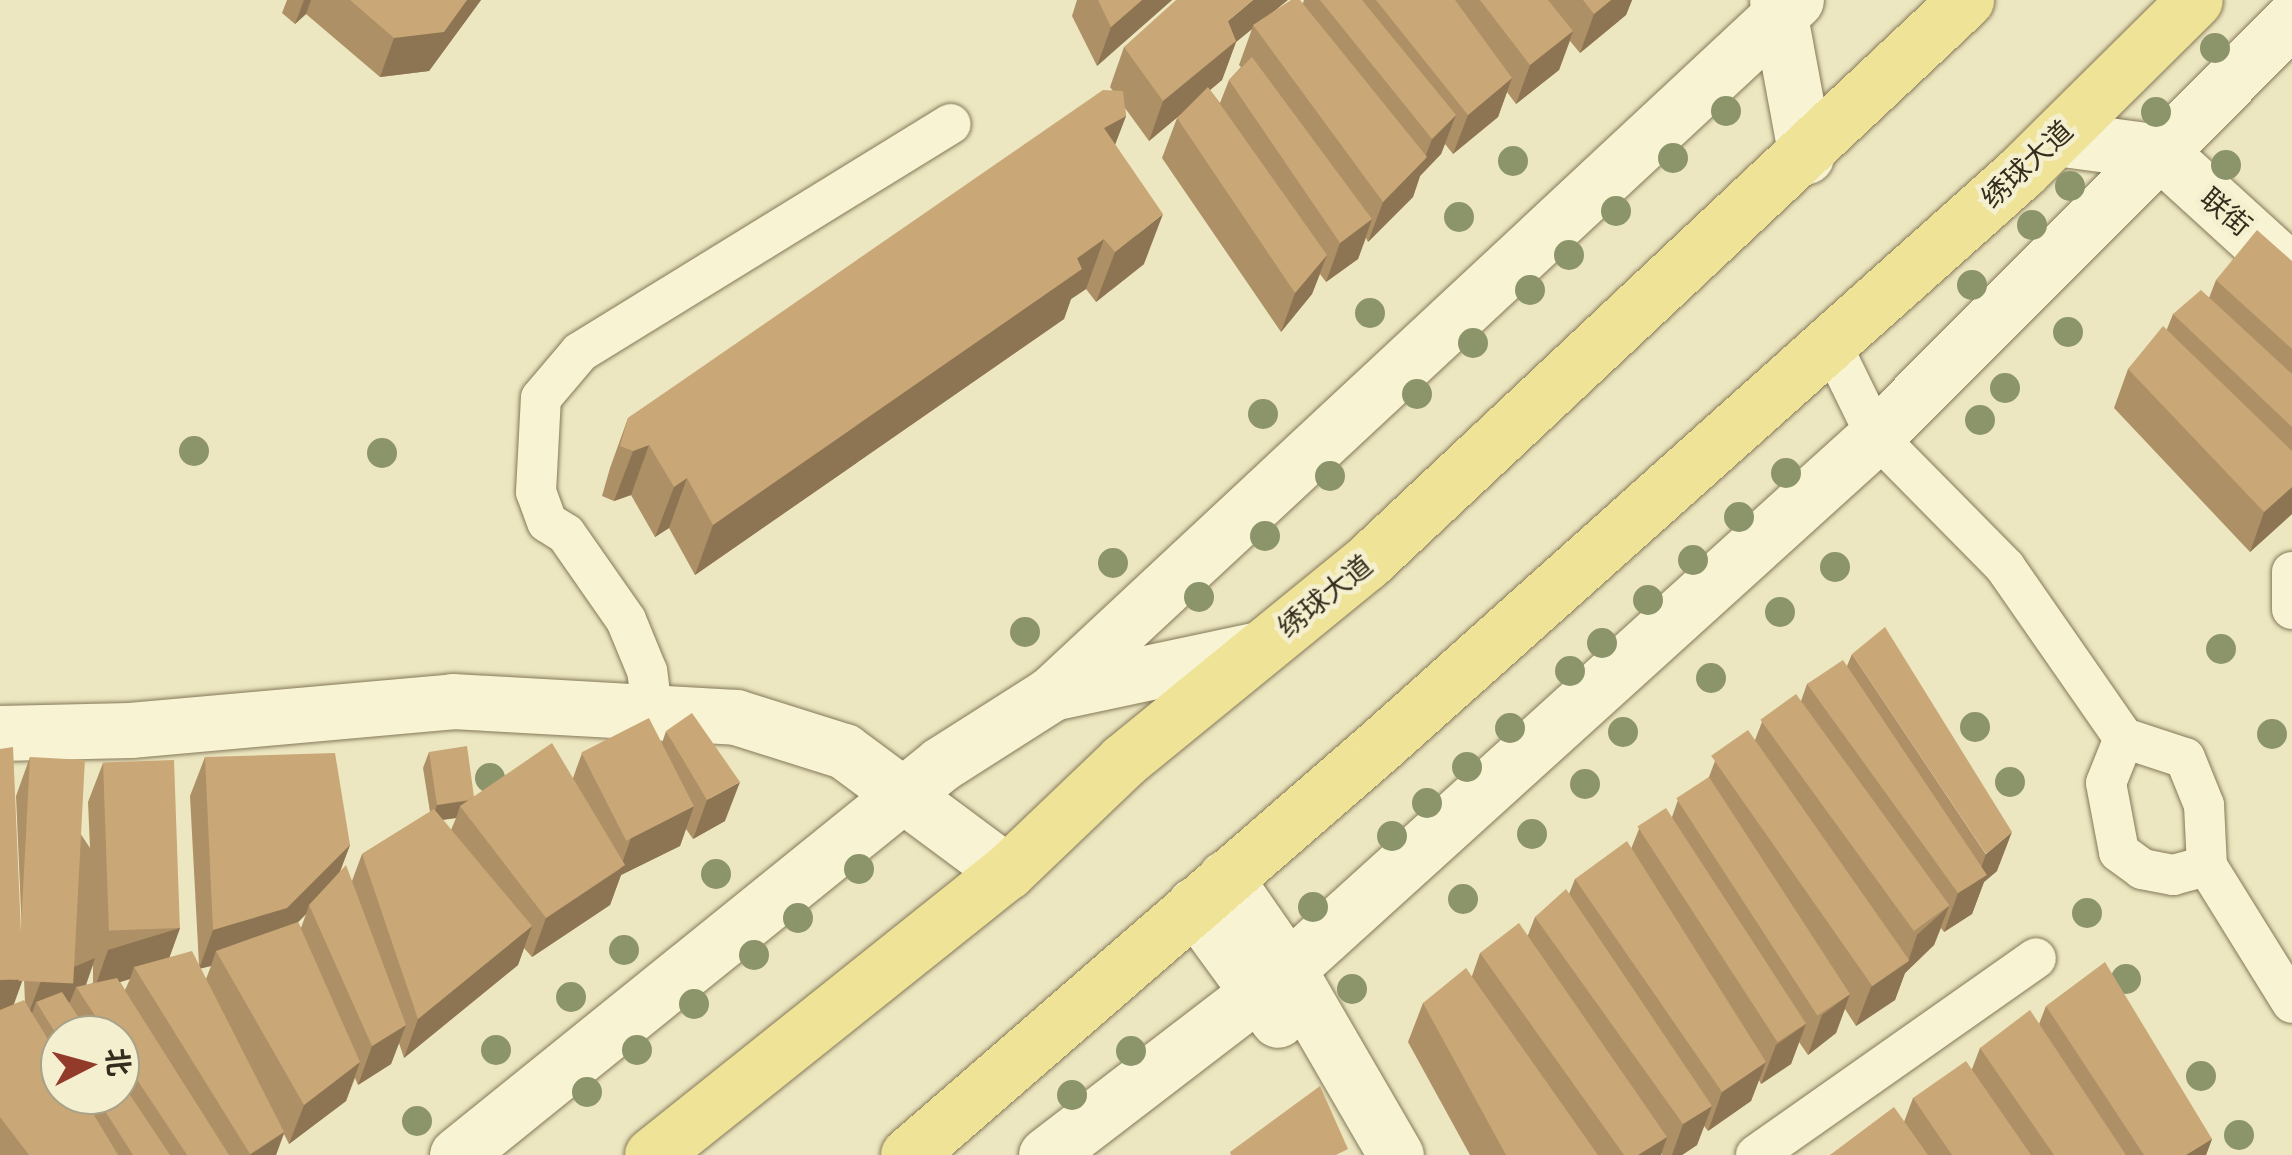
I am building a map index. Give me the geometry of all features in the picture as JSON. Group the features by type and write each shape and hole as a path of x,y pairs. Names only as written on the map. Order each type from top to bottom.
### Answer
{"main road":[{"name":"绣球大道","path":"652,1155 1007,872 1123,761 1366,563 1806,156 1966,0"},
{"name":"绣球大道","path":"908,1155 1830,342 2056,138 2196,0"}],"street":[{"path":"1784,5 1806,156"},
{"path":"457,1155 901,798 1051,694 1784,5"},
{"path":"1046,1155 1273,980 1876,436 2292,18"},
{"path":"2056,138 2160,152"},
{"name":"联街","path":"2160,152 2292,272"},
{"path":"1051,694 1259,650"},
{"path":"0,732 130,730 452,701 736,717 804,734 844,751 901,798 1007,872"},
{"path":"1210,892 1396,1155"},
{"path":"1273,980 1365,1155"}],"lane":[{"path":"652,710 647,671 611,592 566,534 548,522 536,492 541,398 580,352 951,124"},
{"path":"1830,342 1876,436 2005,568 2124,738 2185,758 2204,805 2207,866 2292,1003"},
{"path":"2292,572 2292,608"},
{"path":"2124,738 2106,783 2119,852 2158,872 2207,866"},
{"path":"1756,1155 2036,958"}],"building":[{"path":"350,0 467,0 444,32 394,38"},
{"path":"1098,0 1142,0 1111,27"},
{"path":"1176,0 1253,0 1228,21 1236,41 1163,101 1124,47"},
{"path":"1291,0 1300,0 1427,157 1383,202 1253,25"},
{"path":"1320,0 1362,0 1456,115 1432,139"},
{"path":"1376,0 1455,0 1512,78 1468,115"},
{"path":"1480,0 1548,0 1573,31 1530,65"},
{"path":"1583,0 1611,0 1594,14"},
{"path":"1252,57 1372,219 1340,243 1229,80"},
{"path":"1208,87 1327,255 1295,293 1177,118"},
{"path":"1103,90 1123,91 1126,116 1104,128 1163,214 1115,252 1104,239 1077,258 1082,269 713,525 687,478 674,487 649,445 633,451 620,446 628,418"},
{"path":"2257,230 2292,261 2292,349 2216,280"},
{"path":"2201,290 2292,374 2292,427 2173,314"},
{"path":"2163,326 2292,451 2292,487 2264,512 2128,369"},
{"path":"1885,627 2012,832 1986,854 1852,654"},
{"path":"1843,660 1987,875 1958,893 1807,684"},
{"path":"1796,694 1949,905 1914,931 1760,720"},
{"path":"692,713 740,782 707,800 666,731"},
{"path":"649,718 694,806 626,841 581,753"},
{"path":"1748,730 1909,960 1872,986 1711,756"},
{"path":"552,743 625,865 546,918 460,806"},
{"path":"467,746 474,797 437,805 429,752"},
{"path":"13,747 23,979 0,980 0,749"},
{"path":"335,753 350,845 287,908 213,930 205,757"},
{"path":"30,757 85,760 73,984 18,981"},
{"path":"174,760 180,928 109,930 103,762"},
{"path":"1709,777 1850,994 1817,1015 1676,798"},
{"path":"1666,808 1806,1024 1777,1042 1637,827"},
{"path":"434,809 532,926 418,1019 362,854"},
{"path":"1627,841 1766,1062 1722,1092 1575,879"},
{"path":"346,865 406,1025 372,1046 309,905"},
{"path":"1566,889 1712,1106 1683,1124 1535,917"},
{"path":"298,922 360,1062 304,1105 216,951"},
{"path":"1519,923 1667,1137 1638,1155 1624,1155 1480,953"},
{"path":"192,951 284,1132 250,1154 134,967"},
{"path":"2105,962 2212,1139 2186,1155 2144,1155 2046,1006"},
{"path":"1466,968 1598,1155 1506,1155 1423,1003"},
{"path":"117,978 229,1155 187,1155 140,1084 140,1015 95,1015 76,987"},
{"path":"62,992 77,1015 44,1015 36,1002"},
{"path":"24,1000 40,1026 40,1115 94,1115 118,1155 29,1155 0,1117 0,1010"},
{"path":"2030,1010 2126,1155 2054,1155 1980,1048"},
{"path":"1966,1061 2031,1155 1952,1155 1913,1098"},
{"path":"1320,1086 1348,1149 1336,1155 1231,1155 1230,1152"},
{"path":"1894,1107 1928,1155 1830,1155"},
{"path":"140,1110 170,1155 133,1155 108,1115 140,1115"}]}
